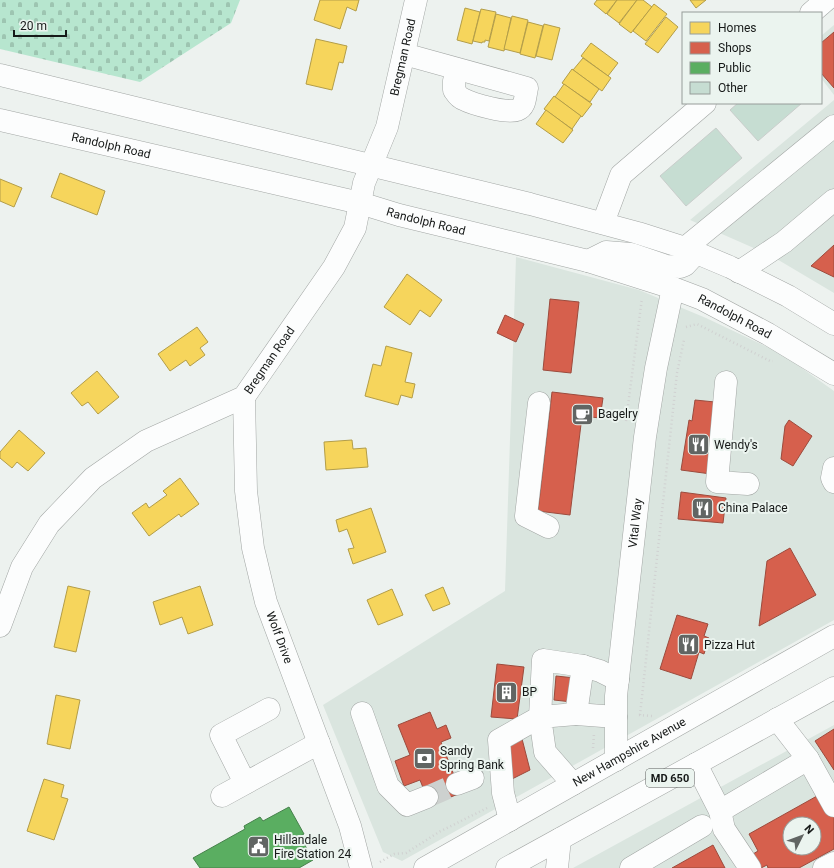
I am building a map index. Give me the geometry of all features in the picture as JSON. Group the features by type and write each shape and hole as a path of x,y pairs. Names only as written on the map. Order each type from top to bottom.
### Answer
{"main road":[{"name":"Bregman Road","path":"0,626 22,567 49,524 93,478 146,441 244,397 334,268 355,228 364,183 387,127 416,0"},
{"path":"812,12 826,0"},
{"path":"404,54 457,69"},
{"path":"0,75 530,204 638,233 690,250 739,272 788,296 834,324"},
{"path":"603,223 621,174 704,104"},
{"name":"Randolph Road","path":"0,120 360,203 399,215 588,261 673,288 708,302 768,334 834,374"},
{"path":"588,261 606,252 631,254 666,266 685,266 690,250 834,126"},
{"path":"739,272 784,242 834,200"},
{"name":"Vital Way","path":"616,760 616,696 645,437 656,368 673,288"},
{"path":"726,382 717,482 748,484"},
{"name":"Wolf Drive","path":"244,397 246,491 253,548 266,602 350,826 361,868"},
{"path":"539,403 526,516 548,527"},
{"path":"834,468 832,478 834,482"},
{"name":"New Hampshire Avenue","path":"425,868 834,636"},
{"path":"573,784 545,752 540,717 543,660 583,666 600,671 618,680"},
{"path":"576,714 583,666"},
{"name":"MD 650","path":"507,868 834,688"},
{"path":"246,783 221,736 269,709"},
{"path":"362,713 388,786 407,805 427,797"},
{"path":"510,820 503,793 499,740 540,717 576,714 616,717"},
{"path":"777,719 808,759 834,806"},
{"path":"222,796 319,743"},
{"path":"720,811 808,759"},
{"path":"696,764 720,811 724,829 750,868"},
{"path":"630,868 702,826"},
{"path":"557,868 560,839"},
{"path":"824,868 834,863"}],"path":[{"path":"641,298 668,309 686,327 697,324 770,361 776,360"},
{"path":"640,715 677,381 685,335"}],"shaded area":[{"path":"834,25 834,95 822,79 822,35"},
{"path":"834,100 834,293 770,255 690,220"},
{"path":"516,257 639,290 706,318 782,354 834,391 834,620 402,861 383,852 323,705 505,591"},
{"path":"834,725 834,868 573,868"}],"green space":[{"path":"0,0 240,0 231,23 140,82 0,49"}],"building: Homes":[{"path":"320,0 359,0 356,11 347,7 340,29 314,20"},
{"path":"597,0 617,0 606,14 594,4"},
{"path":"617,0 637,0 619,23 607,14"},
{"path":"637,0 643,0 652,7 631,33 619,24"},
{"path":"690,0 706,0 696,8"},
{"path":"654,4 667,14 646,41 633,31"},
{"path":"465,8 480,12 472,44 457,40"},
{"path":"481,9 496,12 489,41 485,40 485,42 482,43 473,41"},
{"path":"496,14 511,18 504,51 488,47"},
{"path":"512,16 528,20 520,53 504,49"},
{"path":"666,17 678,27 658,53 645,44"},
{"path":"528,22 543,26 535,58 520,54"},
{"path":"544,24 560,28 552,60 536,56"},
{"path":"316,39 347,46 343,63 339,62 332,90 306,84"},
{"path":"591,43 618,63 608,76 581,56"},
{"path":"583,58 611,78 602,91 573,70"},
{"path":"572,69 599,89 590,102 562,83"},
{"path":"564,84 592,104 582,117 555,97"},
{"path":"554,96 581,116 572,129 544,109"},
{"path":"546,110 573,130 563,143 536,124"},
{"path":"60,173 105,191 97,215 51,197"},
{"path":"0,179 22,188 14,207 0,201"},
{"path":"407,274 442,300 430,317 420,310 410,325 384,307"},
{"path":"197,327 208,342 200,348 205,355 190,366 186,360 170,371 158,354"},
{"path":"386,346 412,353 405,382 415,384 412,398 401,395 398,405 365,396 373,364 381,366"},
{"path":"97,371 119,397 98,414 88,402 82,406 71,393"},
{"path":"19,430 45,453 28,471 17,462 12,468 0,458 0,452"},
{"path":"352,440 353,449 366,448 368,467 326,470 324,442"},
{"path":"180,478 199,504 181,517 179,514 149,536 132,513 146,503 149,508 167,495 163,491"},
{"path":"371,508 386,552 353,564 348,549 354,548 347,529 339,532 336,520"},
{"path":"68,586 90,591 76,652 54,647"},
{"path":"200,586 213,625 188,634 182,617 160,625 153,602"},
{"path":"443,587 450,604 433,611 425,595"},
{"path":"392,589 403,615 378,625 367,600"},
{"path":"56,695 80,700 70,749 47,744"},
{"path":"44,779 64,785 61,797 68,799 54,840 27,831"}],"building: Shops":[{"path":"834,32 834,88 822,74 822,42"},
{"path":"834,245 834,277 811,266"},
{"path":"550,299 579,302 571,373 543,370"},
{"path":"505,315 524,324 516,342 497,333"},
{"path":"552,392 603,398 600,418 582,416 570,515 538,511"},
{"name":"Wendy's","path":"695,400 715,402 711,474 681,470 689,420 692,421"},
{"path":"789,420 812,436 793,466 781,459 785,426"},
{"name":"China Palace","path":"681,492 726,498 723,523 678,519"},
{"path":"790,548 816,595 759,626 767,561"},
{"name":"Pizza Hut","path":"677,615 708,624 704,636 709,638 704,654 699,652 691,679 660,669"},
{"name":"BP","path":"497,664 524,667 517,719 491,717"},
{"path":"556,676 575,678 572,702 554,700"},
{"name":"Sandy Spring Bank","path":"430,712 437,729 446,725 451,738 441,742 461,793 430,805 420,780 404,786 395,761 410,755 398,725"},
{"path":"834,729 834,770 815,741"},
{"path":"520,731 530,770 510,780 501,742"},
{"path":"817,796 834,814 834,849 822,856 822,816 782,816 782,856 821,856 799,868 768,868 767,865 761,868 753,854 758,851 749,834"},
{"path":"713,845 725,868 672,868"}],"building: Public":[{"name":"Hillandale Fire Station 24","path":"289,807 304,834 300,836 313,860 299,868 200,868 193,858 245,829 244,826 260,817 263,821"}],"building: Other":[{"path":"737,104 801,104 758,141 730,110"},
{"path":"716,128 742,158 686,206 660,176"}],"tunnel":[{"path":"427,797 457,784"}],"place":[{"name":"Bagelry","path":"582,414"},
{"name":"Wendy's","path":"699,445"},
{"name":"China Palace","path":"702,508"},
{"name":"Pizza Hut","path":"688,645"},
{"name":"BP","path":"507,692"},
{"name":"Sandy Spring Bank","path":"425,758"},
{"name":"Hillandale Fire Station 24","path":"259,847"}]}
